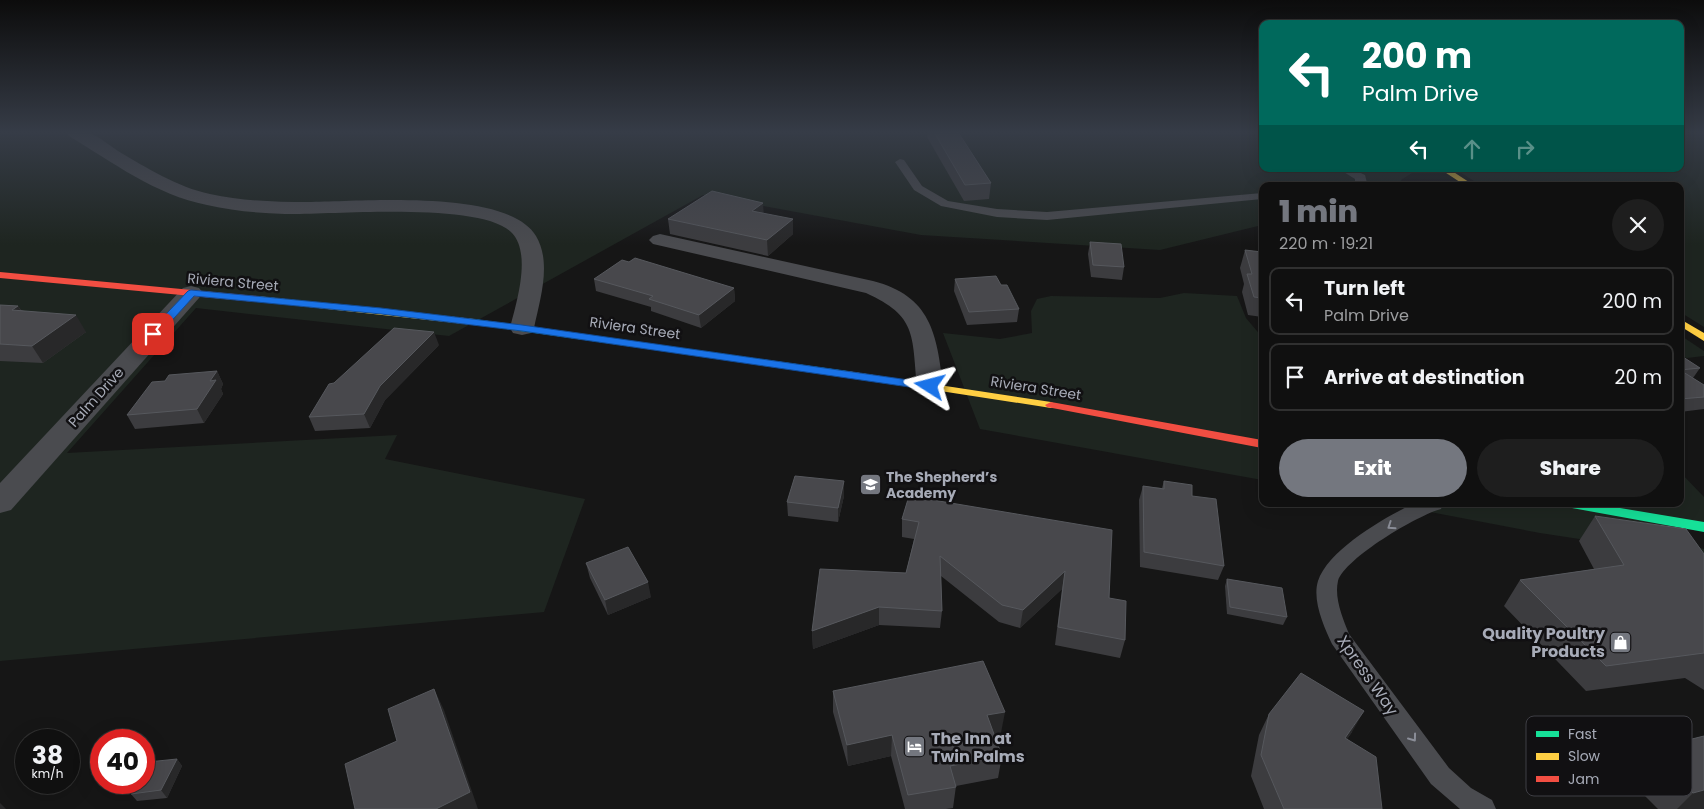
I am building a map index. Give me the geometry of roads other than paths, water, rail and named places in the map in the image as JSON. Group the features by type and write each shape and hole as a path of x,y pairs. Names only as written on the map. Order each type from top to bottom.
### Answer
{"street":[{"path":"142,170 176,189 224,203 281,208 455,209 496,216 511,222 525,236 529,247 532,268 532,284 522,328"},
{"path":"1449,172 1465,182"},
{"path":"660,240 873,288 905,304 914,314 922,332 930,386"},
{"name":"Riviera Street","path":"0,276 381,311 522,328 930,386 1081,410 1259,443"},
{"name":"Palm Drive","path":"0,502 191,293"},
{"path":"1684,325 1704,338"},
{"path":"1589,507 1704,527"}],"lane":[{"path":"905,170 918,188 945,204 996,213 1047,216 1259,196"},
{"path":"1350,172 1361,177 1361,182"},
{"name":"Xpress Way","path":"1424,507 1399,520 1337,565 1328,581 1332,620 1340,638 1440,776 1462,796 1483,809"}],"place":[{"name":"The Shepherd’s Academy","path":"870,485"},
{"name":"Quality Poultry Products","path":"1621,642"},
{"name":"The Inn at Twin Palms","path":"915,747"}]}
